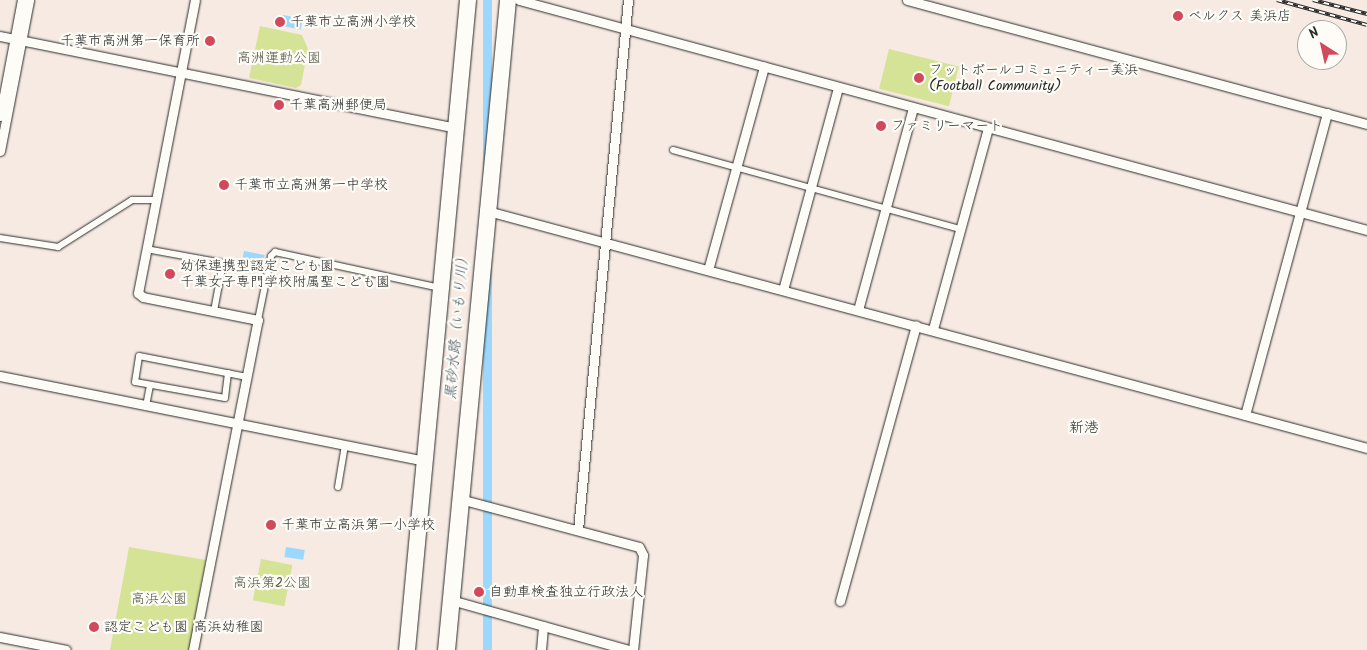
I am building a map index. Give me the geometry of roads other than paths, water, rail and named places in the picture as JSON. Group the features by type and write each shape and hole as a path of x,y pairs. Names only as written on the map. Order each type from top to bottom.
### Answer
{"street":[{"path":"0,151 18,40 22,0"},
{"path":"0,116 29,0"},
{"path":"195,0 138,290 140,296 258,320"},
{"path":"456,128 464,0"},
{"path":"404,650 456,128 471,0"},
{"path":"488,211 504,0"},
{"path":"450,650 451,600 488,211 511,0"},
{"path":"519,0 1367,230"},
{"path":"578,530 628,0"},
{"path":"907,0 1367,124"},
{"path":"0,36 456,128"},
{"path":"708,270 764,67"},
{"path":"783,290 838,87"},
{"path":"858,310 912,108"},
{"path":"1245,416 1328,113"},
{"path":"933,330 988,128"},
{"path":"673,150 736,169 960,229"},
{"path":"0,238 58,247 132,200 156,200"},
{"path":"488,211 1367,448"},
{"path":"146,248 223,263 214,311"},
{"path":"193,650 271,256 275,252 441,288"},
{"path":"840,601 916,325"},
{"path":"228,373 225,398 135,382 139,356 228,373 247,377"},
{"path":"0,376 424,461"},
{"path":"146,406 150,384"},
{"path":"338,487 345,445"},
{"path":"410,650 424,461"},
{"path":"451,600 631,650 642,551 636,546 461,499"},
{"path":"442,650 451,600"},
{"path":"541,650 543,626"},
{"path":"0,637 66,650"}],"water":[{"path":"483,0 492,0 492,650 483,650"},
{"path":"283,15 303,19 301,30 281,26"},
{"path":"244,251 265,255 263,266 242,262"},
{"path":"286,547 305,550 303,560 284,557"}],"railway":[{"path":"1277,0 1367,25"},
{"path":"1313,0 1367,14"}],"place":[{"name":"ベルクス 美浜店","path":"1178,16"},
{"name":"千葉市立高洲小学校","path":"280,22"},
{"name":"千葉市高洲第一保育所","path":"210,41"},
{"name":"フットボールコミュニティー美浜 (Football Community)","path":"919,78"},
{"name":"千葉高洲郵便局","path":"279,105"},
{"name":"ファミリーマート","path":"881,126"},
{"name":"千葉市立高洲第一中学校","path":"224,185"},
{"name":"幼保連携型認定こども園 千葉女子専門学校附属聖こども園","path":"170,274"},
{"name":"千葉市立高浜第一小学校","path":"271,525"},
{"name":"自動車検査独立行政法人","path":"479,592"},
{"name":"認定こども園 高浜幼稚園","path":"94,627"}],"district":[{"name":"新港","path":"1084,429"}],"park label":[{"name":"高洲運動公園","path":"279,58"},
{"name":"高浜第2公園","path":"272,583"},
{"name":"高浜公園","path":"159,599"}],"water label":[{"name":"黒砂水路（いもり川）","path":"458,325"}]}
